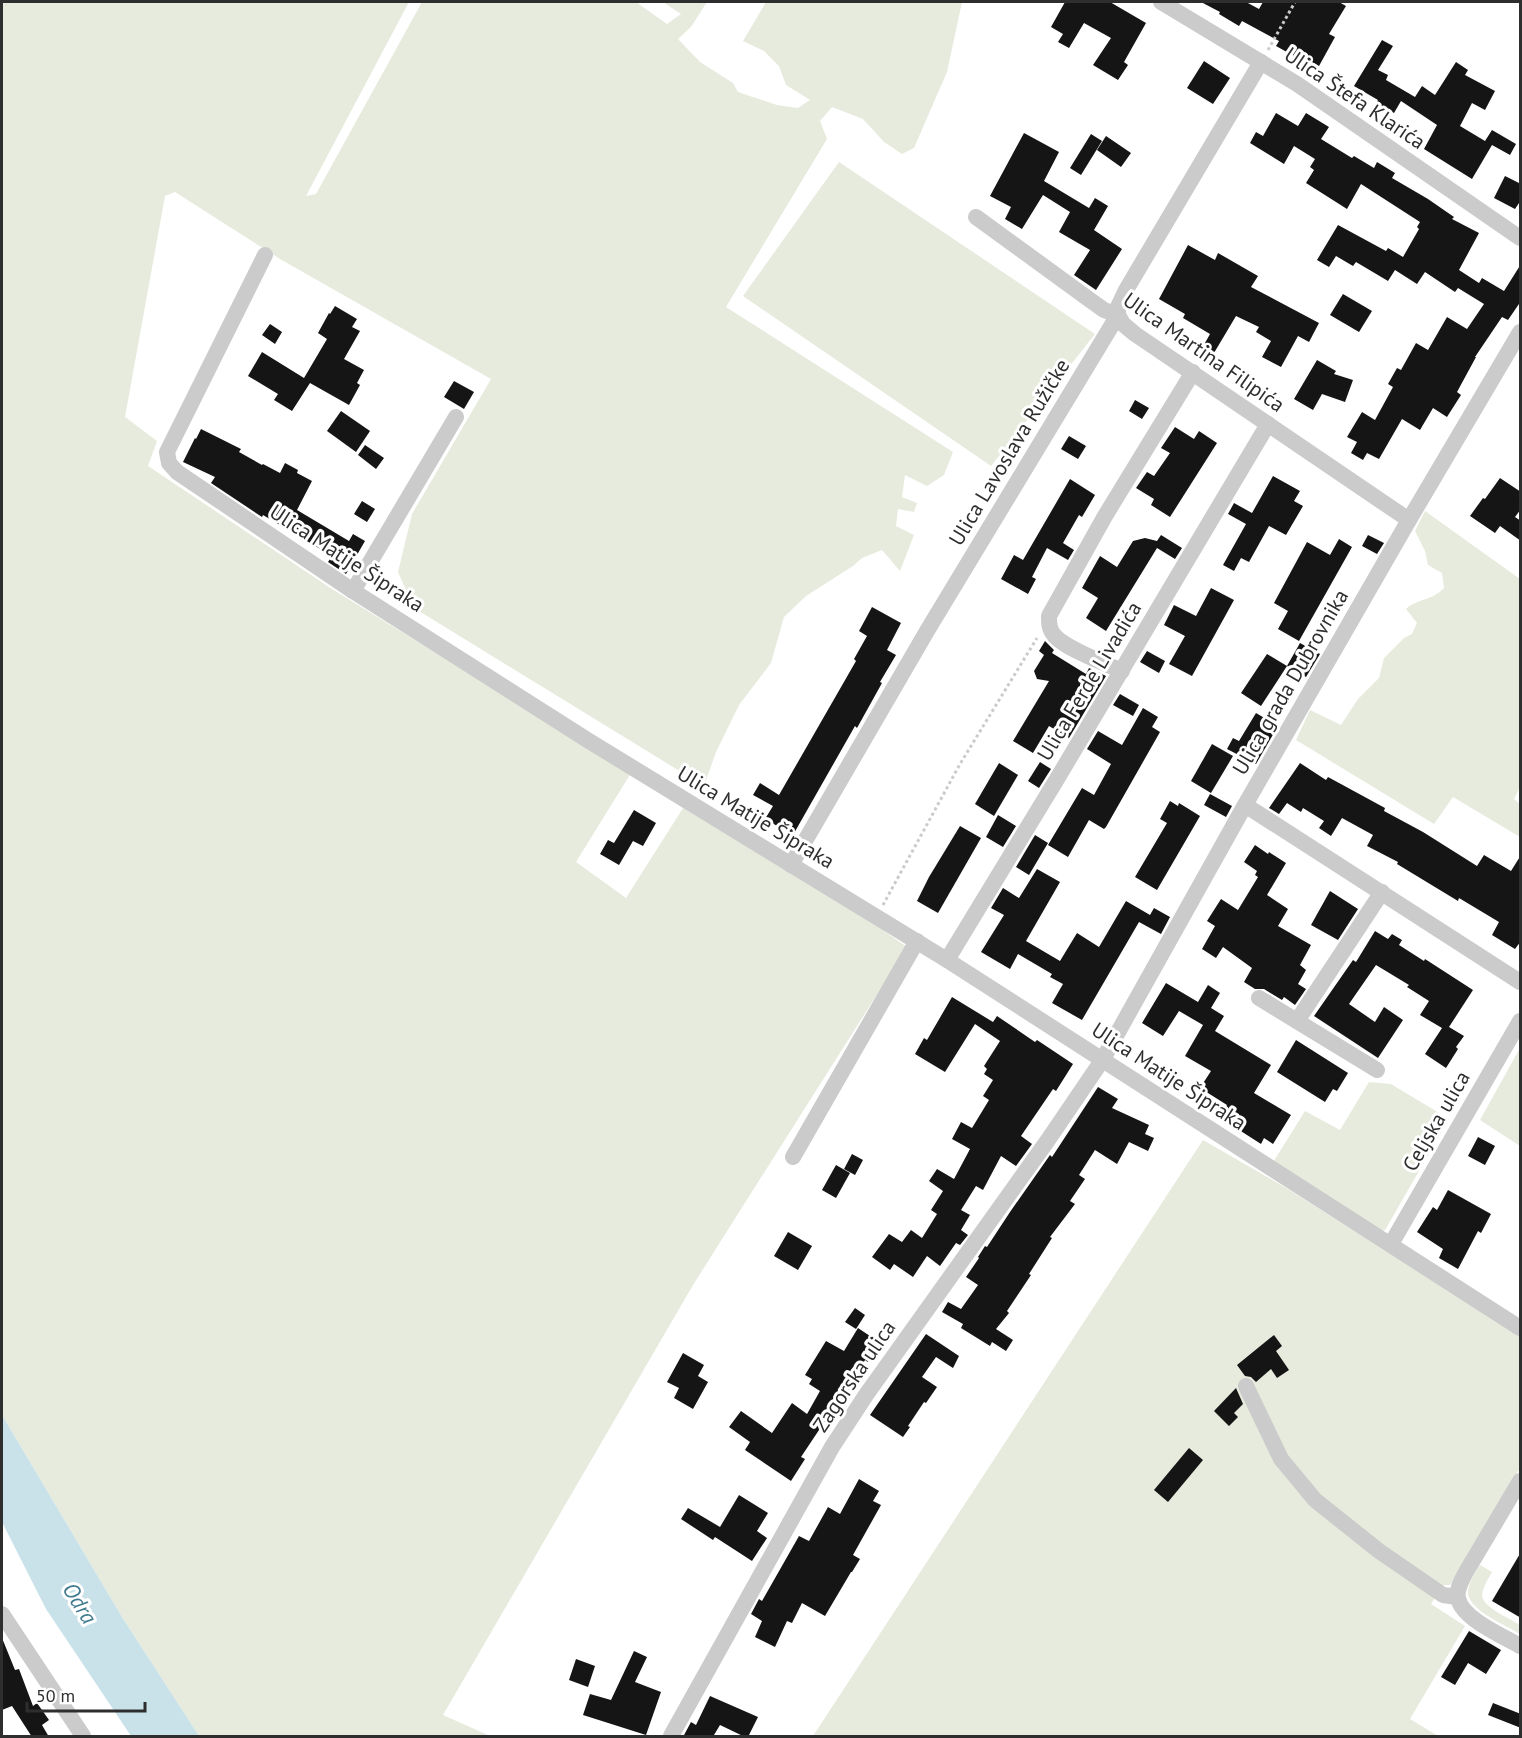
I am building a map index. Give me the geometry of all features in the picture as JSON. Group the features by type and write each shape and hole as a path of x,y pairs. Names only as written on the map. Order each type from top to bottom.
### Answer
{"street":[{"name":"Ulica Štefa Klarića","path":"1161,2 1261,62 1362,128 1521,238"},
{"name":"Ulica Lavoslava Ružičke","path":"791,865 927,631 1118,315 1118,307 1126,290 1261,62"},
{"name":"Ulica Martina Filipića","path":"976,218 1089,300 1104,310 1118,315 1129,330 1409,520"},
{"name":"Ulica Matije Šipraka","path":"265,255 167,452 169,463 177,472 353,591 598,747 917,941 1521,1328"},
{"name":"Ulica grada Dubrovnika","path":"1103,1059 1245,805 1409,520 1521,332"},
{"path":"1122,671 1094,660 1059,640 1050,627 1051,612 1140,457 1193,372"},
{"path":"353,591 456,417"},
{"name":"Ulica Ferde Livadića","path":"947,960 1268,424"},
{"path":"1245,805 1521,982"},
{"path":"1297,1021 1382,892"},
{"path":"793,1157 917,941"},
{"path":"1259,998 1377,1071"},
{"name":"Celjska ulica","path":"1391,1244 1521,1021"},
{"name":"Zagorska ulica","path":"671,1737 832,1447 866,1395 1103,1059"},
{"path":"1246,1386 1281,1459 1315,1500 1379,1551 1443,1595 1457,1597"},
{"path":"1521,1481 1466,1572 1459,1585 1457,1597 1462,1608 1472,1618 1521,1646"},
{"path":"2,1614 83,1737"}],"path":[{"path":"1261,62 1295,2"},
{"path":"877,916 960,764 1034,642 1050,627"}],"shaded area":[{"path":"2,2 409,2 306,196 316,194 422,2 636,2 667,24 681,14 663,2 707,2 691,27 678,39 700,62 733,83 738,92 777,105 798,108 810,100 786,85 779,66 764,51 743,41 766,2 962,2 947,72 914,148 902,154 884,142 863,119 832,107 820,121 827,139 726,307 953,452 944,475 927,486 905,475 902,497 917,503 914,512 898,509 896,526 914,535 900,571 882,550 862,558 806,596 784,617 771,663 739,705 716,752 704,786 414,608 398,572 412,514 491,379 280,259 175,192 165,196 125,417 157,441 148,466 332,589 631,773 576,862 626,898 683,808 821,887 907,947 693,1285 443,1715 490,1736 199,1736 122,1617 2,1415"},
{"path":"839,162 1095,334 991,466 743,296"},
{"path":"1425,511 1520,579 1520,787 1514,799 1520,804 1520,837 1453,797 1434,824 1296,740 1310,710 1341,725 1358,699 1379,678 1384,658 1404,638 1412,634 1417,623 1406,609 1444,588 1442,573 1428,565 1425,551 1415,531"},
{"path":"1520,1048 1520,1146 1480,1120"},
{"path":"1369,1082 1391,1084 1449,1119 1385,1230 1377,1231 1272,1164 1305,1111 1340,1130"},
{"path":"1203,1140 1283,1186 1520,1336 1520,1468 1450,1585 1443,1585 1431,1604 1465,1626 1410,1719 1438,1736 813,1736"},
{"path":"1480,1565 1492,1572 1483,1589 1483,1599 1492,1608 1520,1625 1520,1634 1480,1610 1469,1598 1468,1591 1472,1578"}],"water":[{"name":"Odra","path":"2,1415 122,1617 199,1736 131,1736 46,1609 2,1522"}],"building":[{"path":"1065,2 1110,2 1146,23 1124,62 1128,65 1118,80 1093,65 1111,38 1084,23 1069,48 1058,42 1063,34 1051,27"},
{"path":"1201,2 1246,2 1259,9 1263,2 1339,2 1346,6 1329,34 1335,37 1319,66 1296,53 1294,56 1276,46 1279,41 1242,21 1239,26"},
{"path":"1382,40 1393,46 1378,70 1388,75 1386,80 1415,97 1422,86 1435,95 1456,62 1468,70 1465,75 1495,91 1485,110 1472,103 1460,126 1485,141 1492,130 1516,144 1510,155 1492,145 1472,179 1424,149 1437,125 1401,101 1394,113 1376,103 1378,100 1354,86"},
{"path":"1204,61 1230,78 1213,104 1187,88"},
{"path":"1276,113 1298,126 1306,113 1329,127 1321,139 1374,168 1377,162 1395,173 1392,178 1428,199 1454,217 1452,219 1479,233 1459,270 1479,283 1482,278 1504,291 1521,264 1521,301 1508,320 1502,317 1475,357 1457,392 1461,395 1447,417 1433,408 1420,430 1402,419 1379,459 1367,453 1363,460 1351,453 1357,442 1347,437 1362,412 1375,420 1393,387 1388,384 1397,368 1401,370 1416,343 1428,350 1447,317 1467,329 1484,304 1458,288 1455,292 1425,272 1417,284 1395,270 1388,281 1356,262 1353,266 1336,256 1329,267 1317,260 1338,225 1386,251 1388,248 1403,257 1419,229 1417,227 1420,222 1361,184 1347,209 1306,183 1314,170 1310,167 1315,159 1294,146 1284,164 1250,143 1256,132 1263,136"},
{"path":"1024,133 1059,152 1044,181 1089,208 1095,198 1108,206 1094,230 1122,249 1096,290 1074,275 1090,250 1059,232 1070,212 1043,195 1022,229 1005,219 1011,207 990,196"},
{"path":"1091,134 1102,141 1081,175 1070,168"},
{"path":"1106,136 1131,153 1121,167 1097,150"},
{"path":"1505,176 1521,184 1521,200 1515,209 1494,198"},
{"path":"1188,245 1215,260 1218,253 1258,276 1251,287 1319,323 1309,342 1298,336 1281,367 1262,357 1271,341 1256,332 1259,327 1236,316 1211,358 1200,352 1210,334 1183,318 1185,314 1159,299"},
{"path":"1343,294 1372,311 1359,332 1330,315"},
{"path":"335,306 357,319 352,327 360,331 344,359 364,370 357,383 360,385 349,405 310,383 292,411 274,400 278,394 248,376 262,352 304,378 327,339 318,333"},
{"path":"270,324 282,332 275,344 262,335"},
{"path":"1317,360 1336,371 1334,374 1353,380 1345,402 1322,394 1313,410 1294,399"},
{"path":"454,381 474,392 464,409 444,397"},
{"path":"1135,400 1149,408 1142,419 1129,411"},
{"path":"341,411 370,431 356,452 327,431"},
{"path":"1175,427 1194,439 1199,431 1217,443 1170,517 1151,505 1154,499 1136,488 1147,472 1154,476 1170,453 1161,448"},
{"path":"201,429 241,449 239,452 262,465 280,473 285,463 312,481 297,510 349,541 353,534 365,541 346,574 328,562 332,556 263,515 262,517 211,483 215,477 183,462"},
{"path":"1069,436 1086,446 1078,459 1061,449"},
{"path":"365,445 384,458 376,469 358,455"},
{"path":"1273,476 1300,491 1294,501 1303,506 1286,535 1269,526 1249,562 1241,558 1234,571 1223,565 1246,524 1228,514 1234,503 1252,513"},
{"path":"1500,478 1521,492 1521,509 1515,517 1521,521 1521,541 1500,526 1495,533 1470,516"},
{"path":"1070,479 1095,495 1082,517 1079,515 1063,543 1074,550 1068,560 1047,548 1032,577 1036,579 1028,594 1001,579 1014,555 1023,560"},
{"path":"362,501 375,509 367,522 354,514"},
{"path":"1161,535 1182,548 1175,559 1157,548 1106,631 1086,618 1098,598 1082,588 1100,556 1117,567 1133,541 1145,538 1157,541"},
{"path":"1368,535 1384,543 1377,554 1362,546"},
{"path":"1339,539 1352,547 1299,641 1278,629 1288,611 1274,603 1307,542 1330,555"},
{"path":"1211,588 1234,600 1192,676 1169,664 1185,636 1164,625 1174,605 1196,616"},
{"path":"872,607 901,623 887,650 896,655 857,728 855,726 793,835 765,819 773,806 753,795 760,783 779,795 856,661 854,659 867,636 859,631"},
{"path":"1045,641 1054,650 1052,653 1086,674 1089,668 1106,676 1069,738 1049,726 1033,753 1013,741 1049,681 1037,679 1034,671 1044,655 1039,651"},
{"path":"1300,643 1320,654 1306,677 1287,666"},
{"path":"1147,651 1165,661 1159,673 1140,662"},
{"path":"1267,654 1287,666 1261,706 1241,693"},
{"path":"1120,694 1139,705 1133,716 1113,705"},
{"path":"1143,708 1158,717 1152,727 1160,732 1106,827 1104,829 1089,820 1068,857 1048,845 1082,788 1094,795 1111,764 1087,749 1098,731 1122,745"},
{"path":"1256,713 1278,726 1256,764 1227,749 1233,738 1239,741"},
{"path":"1212,744 1233,756 1211,793 1191,781"},
{"path":"1040,762 1051,769 1039,788 1028,781"},
{"path":"999,763 1018,775 994,816 975,804"},
{"path":"1300,763 1326,780 1328,777 1385,808 1384,811 1477,866 1484,855 1511,871 1521,855 1521,941 1515,949 1492,935 1499,922 1459,898 1458,901 1397,864 1398,862 1367,846 1373,835 1342,818 1331,836 1319,828 1324,821 1303,808 1301,812 1287,803 1279,814 1269,808"},
{"path":"1210,794 1232,806 1226,817 1204,805"},
{"path":"1170,801 1178,806 1179,803 1200,816 1157,890 1135,877 1167,823 1160,819"},
{"path":"634,810 656,823 643,846 633,841 619,865 600,854 608,840 614,843"},
{"path":"998,815 1016,826 1003,847 986,837"},
{"path":"960,826 981,838 938,913 917,901"},
{"path":"1035,835 1048,843 1029,875 1016,867"},
{"path":"1255,845 1286,863 1267,895 1288,909 1278,926 1311,945 1300,965 1306,970 1298,984 1306,989 1295,1005 1284,997 1282,1000 1264,989 1255,989 1244,982 1252,968 1223,947 1216,958 1202,949 1215,926 1207,921 1221,899 1238,910 1258,877 1255,875 1257,871 1244,862"},
{"path":"1037,869 1060,882 1026,941 1060,961 1077,933 1099,947 1126,901 1150,915 1154,908 1170,917 1161,934 1139,922 1082,1020 1052,1003 1063,984 1050,977 1052,974 1018,954 1010,969 981,952 1004,915 991,908 1003,888 1019,898"},
{"path":"1330,891 1358,909 1338,940 1311,925"},
{"path":"1375,931 1388,939 1392,934 1402,940 1399,945 1473,990 1449,1027 1464,1036 1446,1068 1425,1054 1442,1028 1420,1015 1429,1001 1407,987 1409,985 1376,965 1349,1004 1375,1022 1384,1007 1403,1020 1378,1058 1314,1016 1353,960 1356,962"},
{"path":"1166,983 1198,1002 1208,985 1220,993 1211,1008 1224,1016 1215,1031 1271,1065 1254,1093 1291,1115 1273,1144 1264,1138 1261,1144 1219,1117 1227,1105 1200,1088 1211,1071 1185,1056 1203,1025 1179,1011 1163,1036 1142,1023"},
{"path":"952,997 993,1022 997,1016 1073,1064 1056,1091 1053,1089 1021,1136 1032,1144 1016,1166 1001,1156 983,1190 976,1186 961,1210 970,1215 961,1230 968,1235 960,1245 956,1243 940,1266 927,1256 913,1277 894,1264 890,1270 872,1257 889,1234 902,1242 911,1230 922,1238 937,1214 931,1210 943,1191 929,1181 937,1169 954,1179 970,1149 952,1139 961,1122 972,1128 989,1100 983,1096 993,1080 984,1074 987,1069 984,1066 1000,1041 975,1024 945,1072 915,1054 924,1038 927,1040"},
{"path":"1296,1040 1348,1073 1337,1091 1333,1089 1325,1102 1277,1072"},
{"path":"1098,1087 1118,1099 1112,1108 1149,1125 1145,1134 1154,1138 1148,1151 1129,1142 1117,1164 1095,1150 1079,1175 1085,1179 1070,1201 1075,1204 1050,1237 1052,1238 1029,1274 1031,1275 1007,1311 1009,1313 996,1329 1013,1340 1006,1351 992,1342 990,1346 961,1328 963,1324 942,1312 948,1302 961,1309 978,1285 966,1277 978,1257 1050,1155 1052,1157"},
{"path":"1478,1137 1495,1146 1485,1165 1468,1156"},
{"path":"852,1154 863,1160 855,1175 844,1169"},
{"path":"836,1165 850,1173 836,1198 822,1190"},
{"path":"1448,1190 1491,1214 1481,1233 1478,1231 1458,1269 1439,1258 1443,1249 1417,1232 1433,1207 1437,1210"},
{"path":"788,1232 812,1246 798,1270 774,1256"},
{"path":"855,1308 865,1315 856,1329 845,1322"},
{"path":"858,1328 879,1342 868,1362 865,1360 835,1414 831,1412 801,1457 805,1459 791,1481 745,1450 750,1442 729,1427 741,1411 772,1433 792,1403 807,1414 820,1391 809,1384 812,1379 805,1375 826,1341 844,1351"},
{"path":"926,1334 959,1356 953,1368 936,1357 922,1377 937,1387 926,1403 924,1402 903,1437 870,1415"},
{"path":"1274,1335 1282,1346 1276,1351 1289,1370 1277,1378 1271,1369 1256,1382 1251,1377 1245,1376 1237,1365"},
{"path":"683,1353 704,1365 698,1376 708,1382 693,1409 674,1398 679,1388 667,1382"},
{"path":"1236,1388 1243,1404 1234,1413 1238,1417 1229,1426 1214,1411"},
{"path":"1189,1448 1203,1460 1168,1502 1154,1490"},
{"path":"859,1479 879,1491 873,1501 881,1505 853,1555 860,1559 825,1616 802,1603 792,1623 787,1621 775,1647 755,1637 762,1621 751,1614 759,1599 762,1601 799,1536 809,1541 828,1507 840,1514"},
{"path":"739,1495 768,1513 757,1531 767,1538 752,1561 715,1537 713,1540 681,1519 688,1508 720,1527"},
{"path":"1521,1552 1521,1618 1492,1601"},
{"path":"1469,1631 1501,1650 1486,1674 1468,1663 1455,1685 1441,1677"},
{"path":"2,1638 15,1670 19,1669 33,1706 37,1703 49,1720 42,1725 49,1737 32,1737 12,1706 2,1710"},
{"path":"634,1651 647,1657 635,1682 661,1692 646,1735 583,1715 590,1694 611,1700"},
{"path":"576,1659 595,1666 588,1687 569,1680"},
{"path":"710,1696 758,1717 748,1737 720,1725 714,1735 716,1737 683,1737 691,1722 696,1725"},
{"path":"1493,1703 1521,1714 1521,1728 1488,1715"}]}
